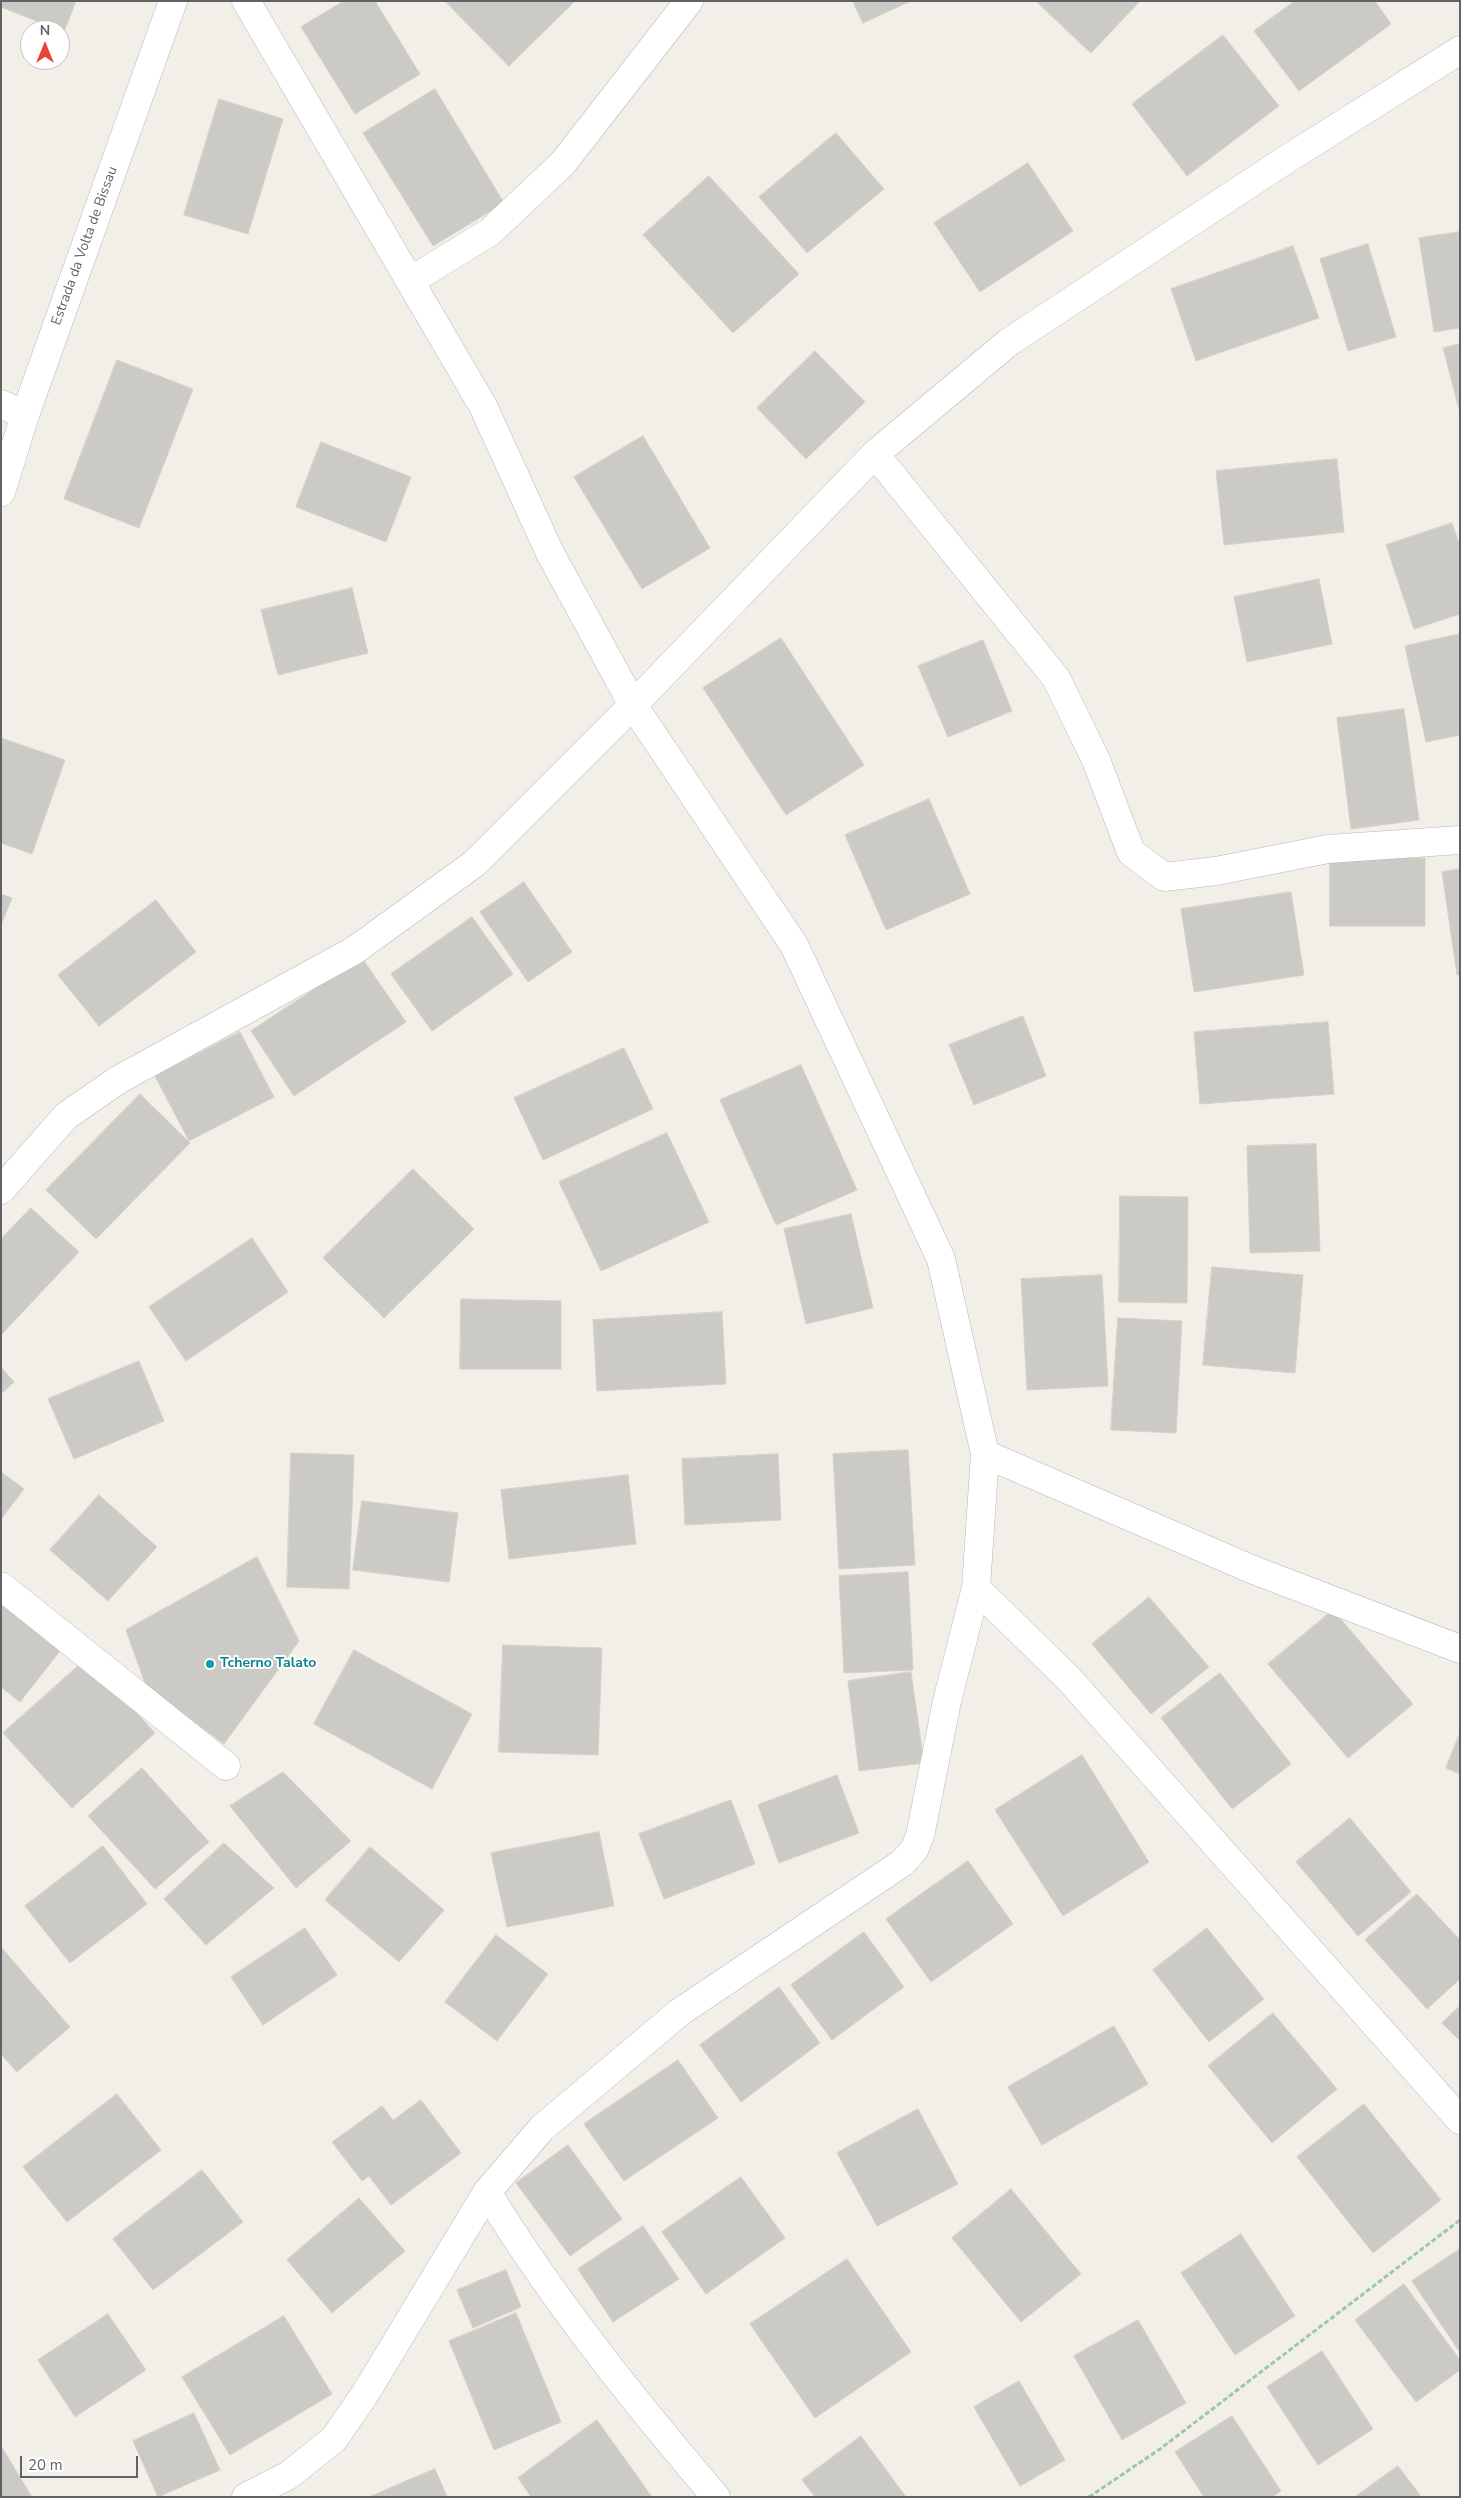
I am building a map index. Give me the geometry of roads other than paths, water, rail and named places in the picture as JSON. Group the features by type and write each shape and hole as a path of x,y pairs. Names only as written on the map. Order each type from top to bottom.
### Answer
{"street":[{"name":"Estrada da Volta de Bissau","path":"1,492 13,409 172,1"},
{"path":"246,1 483,406 550,553 633,706 794,945 941,1259 985,1454 976,1588 947,1701 920,1836 914,1850 902,1862 680,2012 542,2128 487,2192 365,2394 334,2439 289,2475 246,2497"},
{"path":"410,282 490,232 563,163 689,1"},
{"path":"1,1190 66,1116 118,1080 355,950 475,863 633,706 875,454 1009,342 1284,161 1460,50"},
{"path":"875,454 1056,678 1096,760 1131,852 1164,877 1216,871 1328,849 1460,840"},
{"path":"985,1454 1251,1569 1460,1649"},
{"path":"1,1586 226,1766"},
{"path":"976,1588 1069,1679 1460,2120"},
{"path":"487,2192 517,2241 644,2411 716,2497"}],"place":[{"name":"Tcherno Talato","path":"210,1664"}]}
